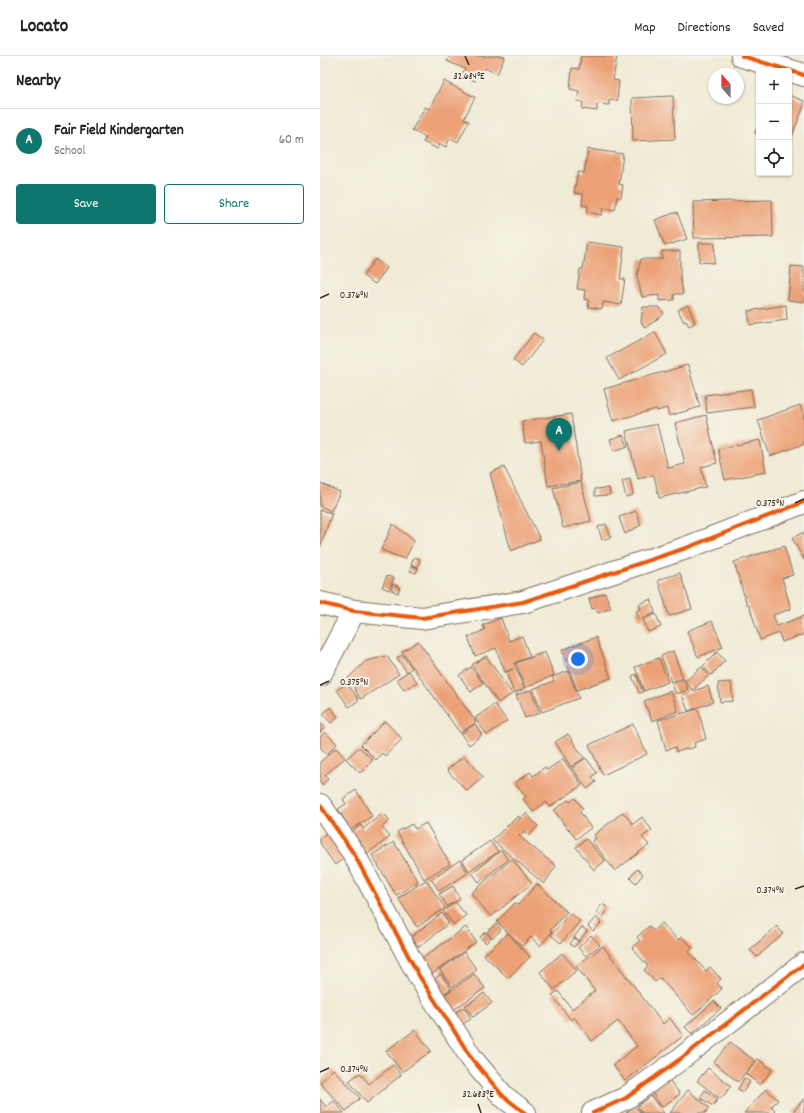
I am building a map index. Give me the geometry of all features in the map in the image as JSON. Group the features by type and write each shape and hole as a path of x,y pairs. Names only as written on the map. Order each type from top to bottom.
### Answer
{"street":[{"path":"742,56 804,75"},
{"path":"320,602 354,610 422,618 523,602 686,548 804,502"},
{"path":"320,674 354,610"},
{"path":"320,805 354,854 418,974 472,1059 503,1096 525,1113"},
{"path":"593,1113 626,1098 679,1060 804,964"}],"building":[{"path":"450,56 505,56 497,74 485,68 481,77 477,76 475,81 462,75 465,69 447,61"},
{"path":"581,56 617,56 613,80 619,81 617,101 609,100 609,105 597,104 597,111 582,109 583,102 577,101 579,91 570,89 572,68 579,69"},
{"path":"444,81 475,97 464,119 469,121 458,142 450,138 446,147 440,144 438,149 423,142 426,137 412,130 425,107 429,109"},
{"path":"673,96 675,139 633,141 632,98"},
{"path":"792,96 804,101 804,106 792,136"},
{"path":"588,149 623,154 619,184 623,185 621,197 617,197 615,210 603,208 602,215 587,212 588,206 582,205 583,194 574,193 578,172 584,173"},
{"path":"772,200 773,237 694,238 693,202"},
{"path":"677,212 687,239 665,246 655,220"},
{"path":"587,242 624,247 620,279 625,279 621,305 603,302 602,309 588,307 589,300 584,299 585,290 577,289 580,269 583,269"},
{"path":"699,243 715,243 714,263 699,262"},
{"path":"662,251 680,251 680,276 683,294 674,294 674,300 659,301 659,295 642,297 637,276 641,259 662,259"},
{"path":"375,259 387,268 375,284 363,276"},
{"path":"791,266 804,267 804,302 788,300"},
{"path":"688,305 695,323 689,326 686,321 684,322 678,310"},
{"path":"786,305 787,320 750,325 748,311"},
{"path":"643,307 659,307 664,314 645,328 641,322"},
{"path":"655,332 667,354 619,380 607,358"},
{"path":"534,333 543,340 522,367 513,360"},
{"path":"688,365 700,407 669,416 667,408 657,411 656,409 613,421 604,389"},
{"path":"751,389 754,407 707,413 705,395"},
{"path":"800,405 804,417 804,444 770,456 758,420"},
{"path":"571,414 581,481 548,486 541,441 525,443 522,421"},
{"path":"706,415 717,463 701,467 706,487 659,498 654,475 638,479 626,431 657,424 668,468 685,464 675,423"},
{"path":"623,435 628,446 614,451 610,439"},
{"path":"760,440 766,472 725,480 718,449"},
{"path":"504,467 540,539 511,551 490,473"},
{"path":"630,479 633,495 626,497 622,481"},
{"path":"581,482 591,521 563,528 553,488"},
{"path":"320,483 340,492 331,511 320,506"},
{"path":"609,488 610,495 595,496 595,489"},
{"path":"320,510 332,513 320,547"},
{"path":"636,511 641,525 625,534 619,517"},
{"path":"393,524 414,541 405,559 381,550"},
{"path":"606,524 611,537 602,540 598,527"},
{"path":"804,532 804,560 792,538"},
{"path":"784,546 793,575 782,578 791,609 773,615 777,626 804,616 804,634 782,642 779,633 760,640 749,605 747,605 734,562"},
{"path":"414,557 420,559 418,567 411,565"},
{"path":"411,566 418,568 416,573 410,571"},
{"path":"680,573 692,609 669,616 658,580"},
{"path":"387,576 394,578 389,590 382,587"},
{"path":"393,584 400,587 398,593 391,590"},
{"path":"605,593 611,608 598,613 596,608 592,609 589,599"},
{"path":"651,599 655,613 639,619 636,611 641,609 639,604"},
{"path":"656,614 661,627 648,632 643,619"},
{"path":"501,618 509,641 522,636 530,657 514,663 524,689 514,693 506,672 513,669 505,672 496,648 475,656 468,637 485,630 483,625"},
{"path":"712,621 723,647 698,657 687,631"},
{"path":"596,637 611,678 577,690 562,650"},
{"path":"418,641 476,722 460,733 402,652"},
{"path":"673,651 683,678 671,682 661,656"},
{"path":"545,652 554,675 525,688 516,663"},
{"path":"717,652 725,661 711,675 703,666"},
{"path":"402,655 412,668 407,672 397,658"},
{"path":"387,656 399,674 361,699 348,678 366,661"},
{"path":"486,656 512,694 498,703 472,665"},
{"path":"659,658 668,682 644,691 635,667"},
{"path":"471,667 483,683 471,692 459,675"},
{"path":"701,667 709,675 693,690 685,682"},
{"path":"409,671 417,682 404,690 397,679"},
{"path":"568,671 579,698 542,712 533,689 554,681 552,677"},
{"path":"636,674 643,692 639,693 632,676"},
{"path":"684,679 688,690 676,694 672,684"},
{"path":"731,682 733,701 720,702 718,683"},
{"path":"347,683 359,700 349,707 337,690"},
{"path":"708,686 713,702 688,711 682,695"},
{"path":"531,690 540,713 525,718 516,695"},
{"path":"671,691 678,711 652,721 644,701"},
{"path":"495,704 507,721 487,735 475,718"},
{"path":"330,707 338,717 331,723 323,714"},
{"path":"698,709 706,739 694,743 695,747 676,752 675,747 666,750 658,720"},
{"path":"385,721 402,739 385,756 382,753 376,760 361,745"},
{"path":"320,723 325,727 320,733"},
{"path":"475,724 482,735 469,745 461,734"},
{"path":"633,724 647,754 603,775 589,745"},
{"path":"325,732 337,744 327,754 320,747 320,737"},
{"path":"568,734 584,758 571,767 555,742"},
{"path":"359,747 373,760 360,773 346,759"},
{"path":"336,748 345,758 325,775 328,779 322,785 320,783 320,762"},
{"path":"464,756 483,777 467,791 447,770"},
{"path":"586,758 597,773 592,777 596,782 587,789 572,768"},
{"path":"563,759 582,785 550,807 546,802 533,812 523,799 526,797 515,783 530,772 533,776 545,767 547,770"},
{"path":"356,790 372,816 351,830 338,809 346,804 343,799"},
{"path":"575,798 583,809 580,812 591,828 576,839 554,810 568,800 570,802"},
{"path":"623,812 633,824 642,817 652,830 642,837 649,845 615,871 592,841 596,838 594,835"},
{"path":"383,813 390,820 382,827 390,837 365,855 350,834 361,825 363,829"},
{"path":"526,813 538,826 529,836 524,831 519,836 556,866 544,884 492,840 518,816 520,819"},
{"path":"426,823 450,864 424,879 397,832 412,824 415,829"},
{"path":"328,832 345,857 335,865 320,843 320,838"},
{"path":"586,839 605,861 594,870 576,847"},
{"path":"490,841 498,852 469,871 462,860"},
{"path":"394,842 418,882 396,895 372,855"},
{"path":"501,850 508,860 479,882 472,873"},
{"path":"512,859 532,883 491,917 471,893"},
{"path":"460,860 468,873 439,891 431,879"},
{"path":"637,869 643,874 636,883 630,878"},
{"path":"426,880 445,908 417,927 398,898"},
{"path":"537,884 567,912 550,930 552,932 540,946 531,937 522,946 497,922 515,903 518,905"},
{"path":"453,886 460,899 447,906 439,894"},
{"path":"455,902 466,915 454,925 443,911"},
{"path":"602,904 608,908 602,917 596,913"},
{"path":"442,913 449,923 419,947 411,937"},
{"path":"570,913 580,921 561,943 551,935"},
{"path":"596,917 601,923 593,931 588,926"},
{"path":"662,923 678,940 682,937 693,948 689,952 706,971 710,967 721,979 717,983 722,989 693,1015 660,978 655,982 644,970 648,966 632,948 640,941 637,937 649,926 653,931"},
{"path":"496,924 501,930 492,938 487,932"},
{"path":"777,926 783,934 757,957 750,950"},
{"path":"466,927 476,942 431,975 420,960"},
{"path":"582,927 587,931 579,941 574,937"},
{"path":"485,932 491,937 486,943 480,937"},
{"path":"508,933 530,957 508,978 484,955"},
{"path":"591,935 600,945 586,956 578,948"},
{"path":"574,938 579,941 574,947 570,944"},
{"path":"603,946 663,1024 670,1018 683,1036 625,1081 613,1065 637,1046 618,1021 592,1041 574,1017 571,1020 552,995 558,991 572,1009 595,991 576,966"},
{"path":"464,952 477,970 452,987 440,970"},
{"path":"562,953 577,970 554,990 540,972"},
{"path":"441,974 451,989 443,994 433,980"},
{"path":"474,974 485,988 453,1010 443,996"},
{"path":"484,993 492,1003 473,1017 465,1006"},
{"path":"714,1001 721,1008 692,1034 685,1027"},
{"path":"464,1007 471,1019 461,1025 454,1013"},
{"path":"415,1030 431,1051 402,1072 386,1051"},
{"path":"730,1042 755,1061 738,1082 714,1062"},
{"path":"758,1059 772,1070 760,1085 746,1074"},
{"path":"393,1065 401,1075 367,1103 349,1081 360,1073 369,1084"},
{"path":"708,1068 731,1086 721,1099 697,1081"},
{"path":"333,1069 360,1098 346,1111 320,1083"},
{"path":"667,1077 680,1094 662,1107 650,1090"},
{"path":"744,1078 750,1082 743,1092 738,1089"},
{"path":"766,1089 778,1100 771,1107 775,1111 773,1113 744,1113"},
{"path":"688,1090 709,1108 705,1113 670,1113"},
{"path":"705,1090 718,1099 713,1106 700,1098"},
{"path":"651,1096 664,1113 642,1113 637,1106"},
{"path":"320,1099 326,1107 334,1101 344,1113 320,1113"},
{"path":"804,1099 804,1113 792,1113"},
{"path":"634,1106 641,1113 626,1113"}],"cycle path":[{"path":"742,56 804,75"},
{"path":"320,603 354,611 422,618 523,602 686,548 804,502"},
{"path":"320,805 354,854 418,974 472,1059 503,1096 525,1113"},
{"path":"593,1113 626,1098 679,1060 804,964"}],"place":[{"name":"Fair Field Kindergarten","path":"559,451"}]}
